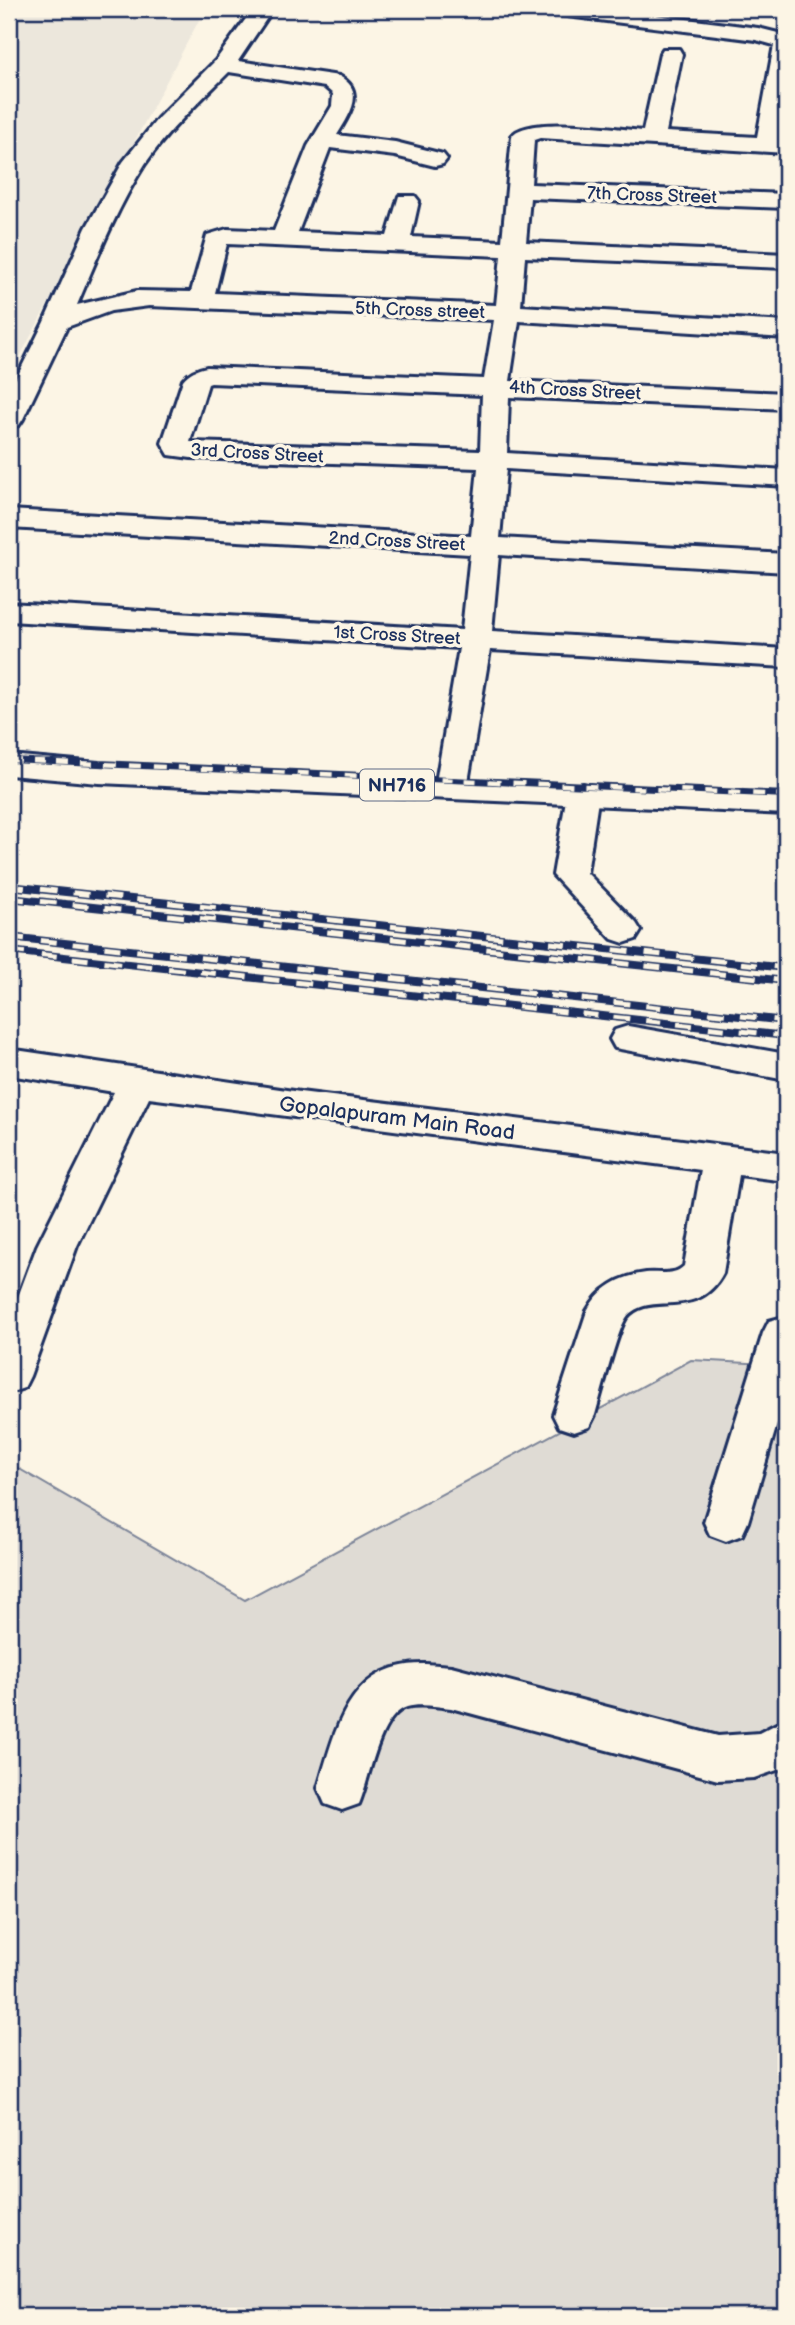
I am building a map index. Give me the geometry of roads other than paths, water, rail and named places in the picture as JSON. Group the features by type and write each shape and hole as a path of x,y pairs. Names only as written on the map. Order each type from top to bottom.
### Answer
{"main road":[{"path":"9,419 57,322 98,228 135,162 166,123 225,65 263,9"},
{"path":"454,777 476,640 493,460 496,386 508,313 522,140 529,133 539,131 777,145 786,42 758,34 629,13 559,9"},
{"path":"653,138 671,54"},
{"path":"225,65 316,78 339,85 344,94 337,121 322,140 283,239"},
{"path":"322,140 394,149 435,159"},
{"name":"7th Cross Street","path":"517,190 786,201"},
{"path":"397,245 407,201"},
{"path":"201,301 218,239 227,236 786,261"},
{"name":"5th Cross street","path":"57,322 94,306 128,299 508,313 786,330"},
{"name":"3rd Cross Street","path":"363,380 202,376 197,380 176,446 191,450 290,455 493,460"},
{"name":"4th Cross Street","path":"363,380 786,401"},
{"path":"493,460 786,478"},
{"name":"2nd Cross Street","path":"9,519 786,563"},
{"name":"1st Cross Street","path":"9,612 786,658"},
{"name":"NH716","path":"9,744 454,777 583,794 786,804"},
{"name":"NH716","path":"9,765 113,773 786,782"},
{"path":"583,794 570,875 624,930"},
{"path":"628,1040 786,1067"},
{"name":"Gopalapuram Main Road","path":"9,1062 137,1084 786,1167"},
{"path":"9,1376 57,1246 137,1084"},
{"path":"574,1415 607,1311 615,1301 638,1288 688,1286 703,1273 722,1159"},
{"path":"726,1522 772,1425 784,1333"},
{"path":"342,1788 367,1714 386,1695 399,1687 416,1684 451,1687 718,1758 750,1758 778,1749 786,1741"}],"railway":[{"path":"9,760 786,795"},
{"path":"9,886 786,968"},
{"path":"9,898 786,981"},
{"path":"9,937 786,1021"},
{"path":"9,951 786,1036"}]}
